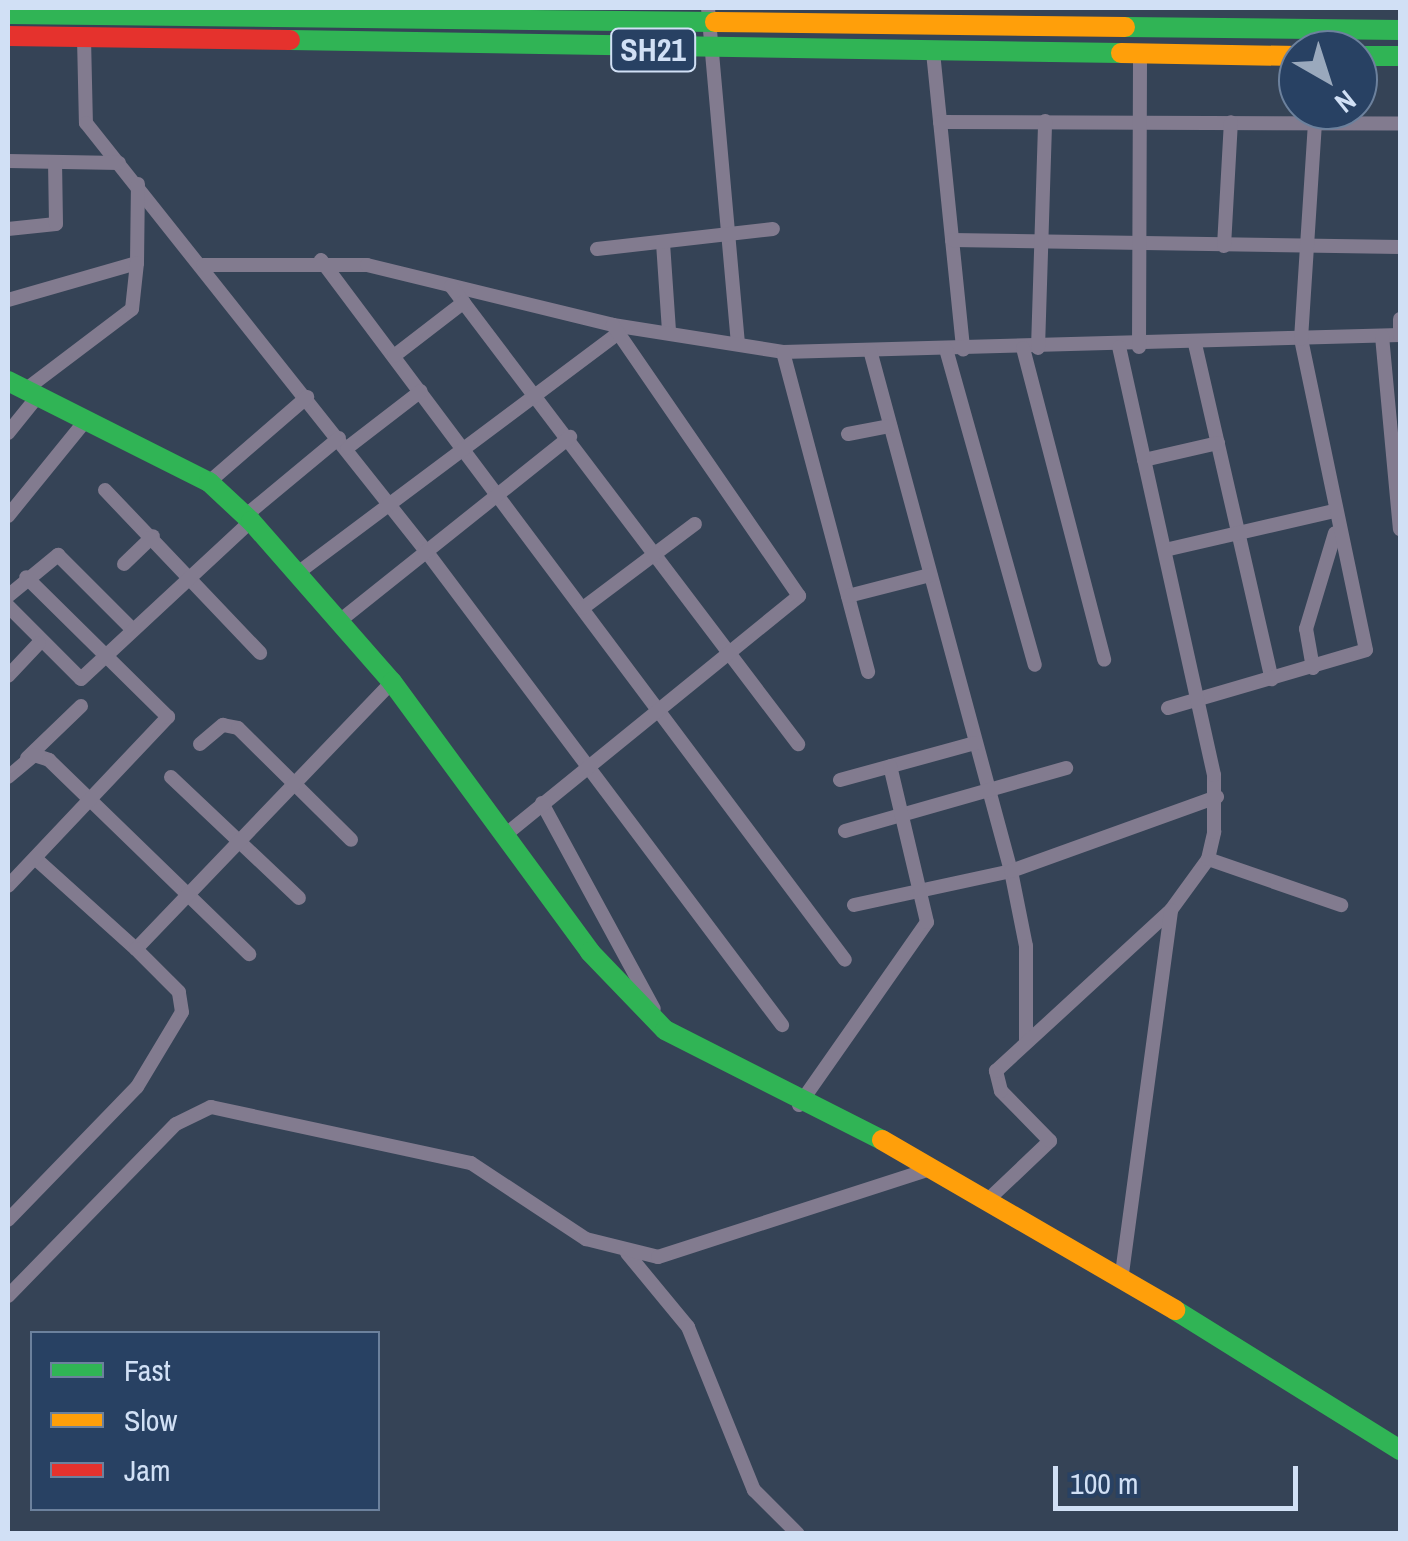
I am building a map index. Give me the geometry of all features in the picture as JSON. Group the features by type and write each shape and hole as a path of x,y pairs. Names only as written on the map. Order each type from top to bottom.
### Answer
{"main road":[{"name":"SH21","path":"10,14 896,16 1400,30"},
{"name":"SH21","path":"8,36 1278,56"},
{"path":"24,389 209,482 248,518 342,619 590,952 665,1030 798,1105 992,1196 1121,1281 1400,1450"}],"street":[{"path":"708,16 738,343"},
{"path":"84,38 86,123 204,265 343,443 782,1025"},
{"path":"932,52 963,349"},
{"path":"1139,347 1140,55"},
{"path":"1045,121 1030,348 1104,660"},
{"path":"940,122 1278,123"},
{"path":"1224,246 1231,122"},
{"path":"1168,708 1366,650 1337,528 1300,339 1315,130"},
{"path":"8,161 119,163"},
{"path":"8,229 56,224 55,162"},
{"path":"8,433 24,389 132,309 138,184"},
{"path":"598,249 773,229"},
{"path":"952,240 1400,247"},
{"path":"663,243 669,331"},
{"path":"204,265 321,260 451,286 616,329 669,331 784,352 1139,347 1382,336 1400,335 1400,320"},
{"path":"321,260 844,960"},
{"path":"8,300 137,263"},
{"path":"451,286 536,392 798,744"},
{"path":"394,356 464,302"},
{"path":"299,572 616,329"},
{"path":"505,835 732,653 800,588 616,329"},
{"path":"1382,336 1400,528"},
{"path":"1195,344 1272,679"},
{"path":"992,1196 1050,1140 994,1077 1026,1042 1171,910 1208,859 1217,797 1199,700 1118,347"},
{"path":"946,349 1035,664"},
{"path":"870,350 1011,871 1026,946 1026,1042"},
{"path":"784,352 868,672"},
{"path":"8,606 77,679 106,656 248,518 343,443 420,390"},
{"path":"209,482 307,397"},
{"path":"8,516 86,420"},
{"path":"848,434 890,426"},
{"path":"342,619 570,438"},
{"path":"1144,460 1218,444"},
{"path":"105,490 153,536 260,653"},
{"path":"1165,550 1334,511"},
{"path":"583,608 695,524"},
{"path":"1313,668 1306,630 1337,528"},
{"path":"124,564 153,536"},
{"path":"8,596 58,556 132,629"},
{"path":"848,596 930,575"},
{"path":"8,886 93,802 168,717 26,578"},
{"path":"8,676 40,643"},
{"path":"136,949 392,682"},
{"path":"8,778 80,706"},
{"path":"200,744 231,725 351,840"},
{"path":"840,780 975,743"},
{"path":"26,759 49,760 249,954"},
{"path":"798,1105 926,922 923,891 890,766"},
{"path":"845,831 1066,768"},
{"path":"171,777 299,898"},
{"path":"854,905 1011,871 1217,797"},
{"path":"542,804 665,1030"},
{"path":"8,1220 137,1087 182,1012 179,992 36,859"},
{"path":"1208,859 1341,905"},
{"path":"1121,1281 1171,910"},
{"path":"8,1296 176,1124 211,1107 471,1163 559,1225 627,1253 699,1251 933,1168"},
{"path":"627,1253 688,1327 754,1490 798,1534"}],"traffic: fast":[{"path":"8,14 715,22"},
{"path":"1125,27 1400,30"},
{"path":"290,40 1121,53"},
{"path":"1378,56 1400,56"},
{"path":"8,381 209,482 251,521 392,682 590,952 665,1030 882,1140"},
{"path":"1175,1310 1400,1450"}],"traffic: slow":[{"path":"715,22 1125,27"},
{"path":"1121,53 1278,56"},
{"path":"882,1140 1175,1310"}],"traffic: jam":[{"path":"8,36 290,40"}]}
